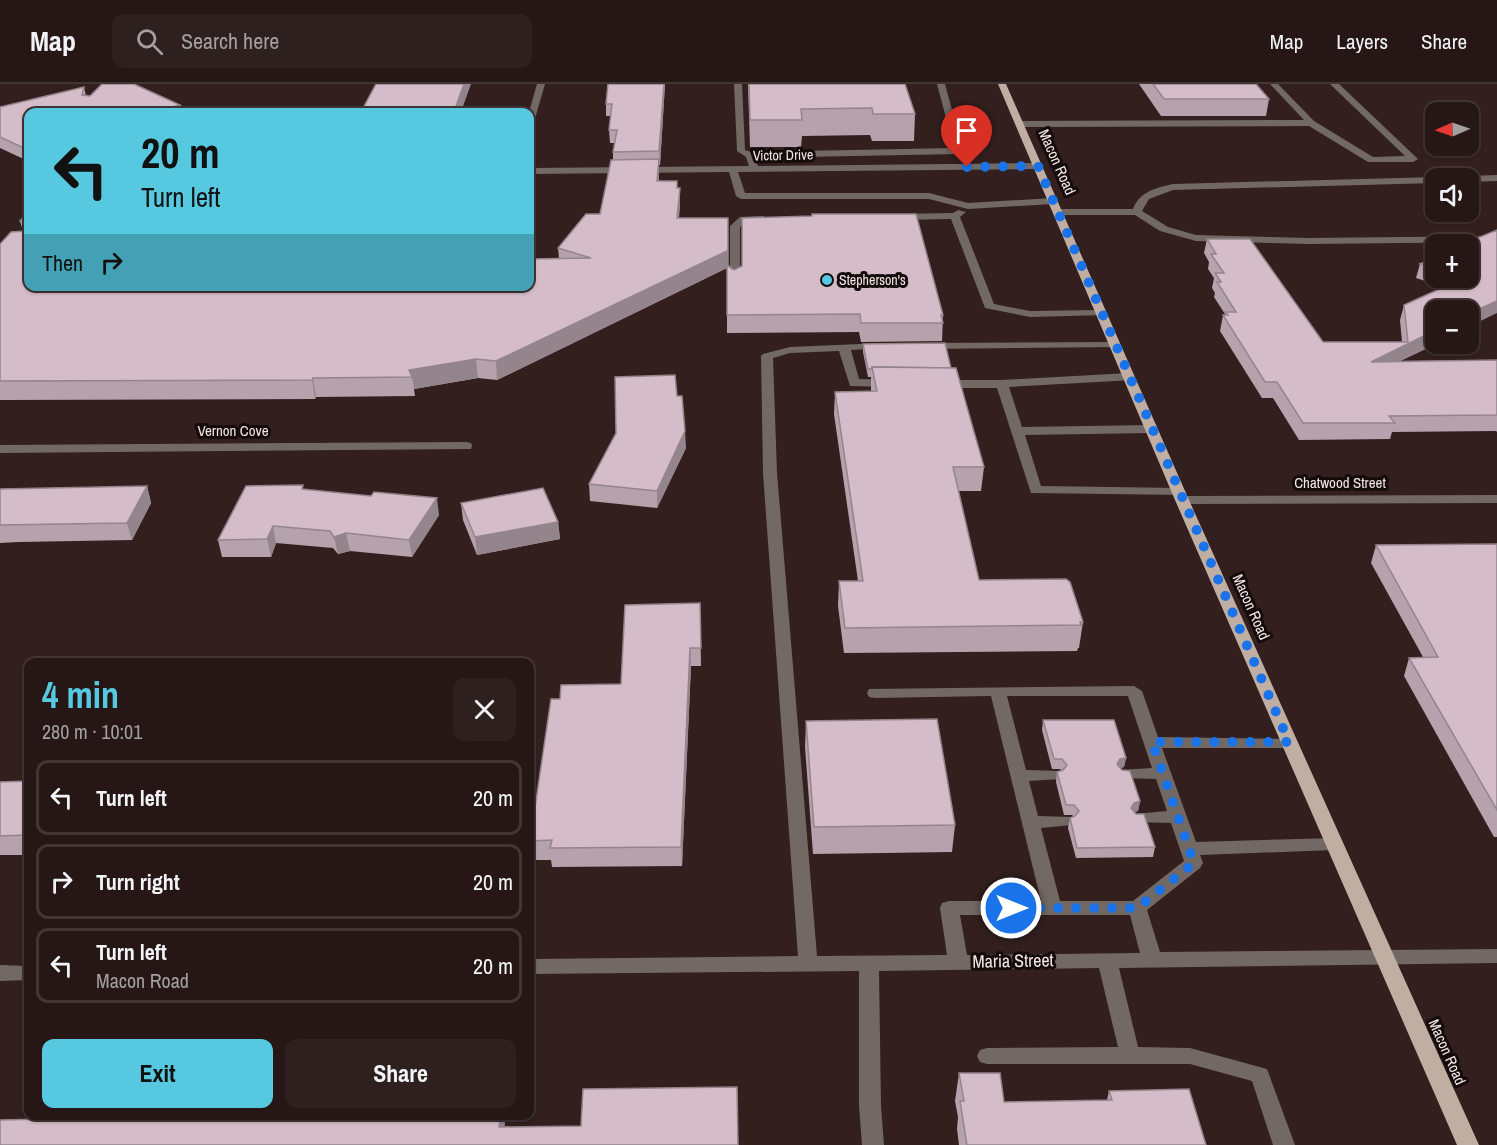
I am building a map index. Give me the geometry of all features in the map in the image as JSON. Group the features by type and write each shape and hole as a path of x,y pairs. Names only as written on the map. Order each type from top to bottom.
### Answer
{"main road":[{"name":"Macon Road","path":"1002,84 1180,496 1468,1145"}],"street":[{"path":"534,108 541,84"},
{"path":"738,84 741,151 750,154 959,151 941,84"},
{"path":"1274,84 1311,123 1371,160 1413,159 1334,84"},
{"path":"1019,124 1311,123"},
{"path":"750,154 754,169"},
{"name":"Victor Drive","path":"534,171 1038,166"},
{"path":"733,169 741,196 744,219"},
{"path":"1479,179 1497,178"},
{"path":"1137,212 1139,203 1151,193 1173,187 1425,180"},
{"path":"741,196 929,196 968,206 1056,207 1137,212 1164,229 1196,238 1308,241 1497,239"},
{"path":"884,217 955,216 968,206"},
{"path":"955,216 989,306 1018,313 1102,312"},
{"path":"735,283 735,225 744,219 779,219"},
{"path":"915,346 1115,345"},
{"path":"808,963 770,473 767,356 790,350 891,346"},
{"path":"844,347 854,382 900,383"},
{"path":"934,384 1002,384 1130,377"},
{"path":"1002,384 1018,431 1152,429"},
{"name":"Chatwood Street","path":"1018,431 1036,490 1180,496 1497,499"},
{"name":"Vernon Cove","path":"0,449 466,446"},
{"path":"998,691 1052,908"},
{"path":"875,693 1134,691 1194,863 1137,908 949,908 958,961"},
{"path":"1152,742 1289,742"},
{"path":"1126,774 1162,773"},
{"path":"1018,776 1054,775"},
{"path":"1140,818 1178,817"},
{"path":"1030,822 1066,821"},
{"path":"1189,849 1334,844"},
{"path":"1137,908 1152,959"},
{"name":"Maria Street","path":"534,967 1497,956"},
{"path":"1107,960 1130,1055"},
{"path":"869,962 870,1106 873,1145"},
{"path":"0,973 24,973"},
{"path":"987,1056 1190,1056 1260,1075 1284,1145"}],"building":[{"path":"102,84 134,84 180,105 167,108 24,108 24,148 0,137 0,107 84,87 82,95 90,96"},
{"path":"376,84 464,84 455,108 363,108"},
{"path":"608,84 664,84 659,151 613,152 617,130 609,130 612,104 606,104"},
{"path":"749,84 905,84 915,114 873,114 872,108 801,109 802,120 750,120"},
{"path":"1153,84 1256,84 1269,99 1164,99"},
{"path":"659,159 657,181 677,181 677,188 680,188 677,218 728,218 728,266 734,270 742,266 742,218 812,216 812,214 916,214 943,315 941,315 943,323 861,323 860,314 727,315 727,251 496,361 476,359 409,370 412,377 313,378 312,380 0,381 0,244 11,232 24,231 24,291 534,291 534,259 591,258 558,248 586,214 600,214 611,160"},
{"path":"1497,230 1497,301 1479,309 1479,300 1425,300 1425,335 1371,362 1497,360 1497,415 1389,416 1395,423 1303,423 1277,382 1265,382 1223,315 1228,315 1225,312 1236,312 1217,282 1221,282 1215,273 1224,273 1211,254 1216,254 1207,239 1250,239 1323,342 1408,342 1404,305 1442,288 1479,288 1479,237"},
{"path":"945,343 951,368 872,367 868,369 863,344"},
{"path":"872,367 956,368 984,467 953,467 979,580 1066,579 1070,582 1083,622 1080,622 1081,625 845,628 839,581 863,581 835,392 877,391"},
{"path":"675,375 677,396 682,396 685,431 657,491 589,484 616,433 615,377"},
{"path":"303,485 302,489 371,496 374,492 437,498 409,540 346,533 334,537 330,531 273,526 267,539 218,540 246,486"},
{"path":"147,486 127,523 0,525 0,489"},
{"path":"543,488 558,522 475,537 461,503"},
{"path":"1497,544 1497,810 1409,658 1438,657 1376,545"},
{"path":"700,603 701,648 690,648 681,847 550,848 552,840 534,841 534,814 551,699 560,699 561,685 621,684 625,605"},
{"path":"937,719 955,825 814,827 806,721"},
{"path":"1043,720 1114,720 1126,758 1120,759 1117,764 1122,770 1130,771 1140,801 1134,803 1131,808 1136,814 1144,814 1155,847 1077,848 1070,818 1079,811 1074,805 1066,805 1057,772 1063,770 1067,765 1062,759 1054,759"},
{"path":"24,781 24,835 0,836 0,782"},
{"path":"959,1073 1000,1073 1004,1102 1112,1100 1109,1091 1189,1089 1206,1145 967,1145 960,1101 964,1101"},
{"path":"737,1087 738,1145 0,1145 0,1120 500,1120 499,1127 581,1126 583,1089"}],"place":[{"name":"Stepherson's","path":"827,280"}],"route":[{"path":"967,167 1038,166 1289,742 1152,742 1194,863 1137,908 1011,908"}]}
